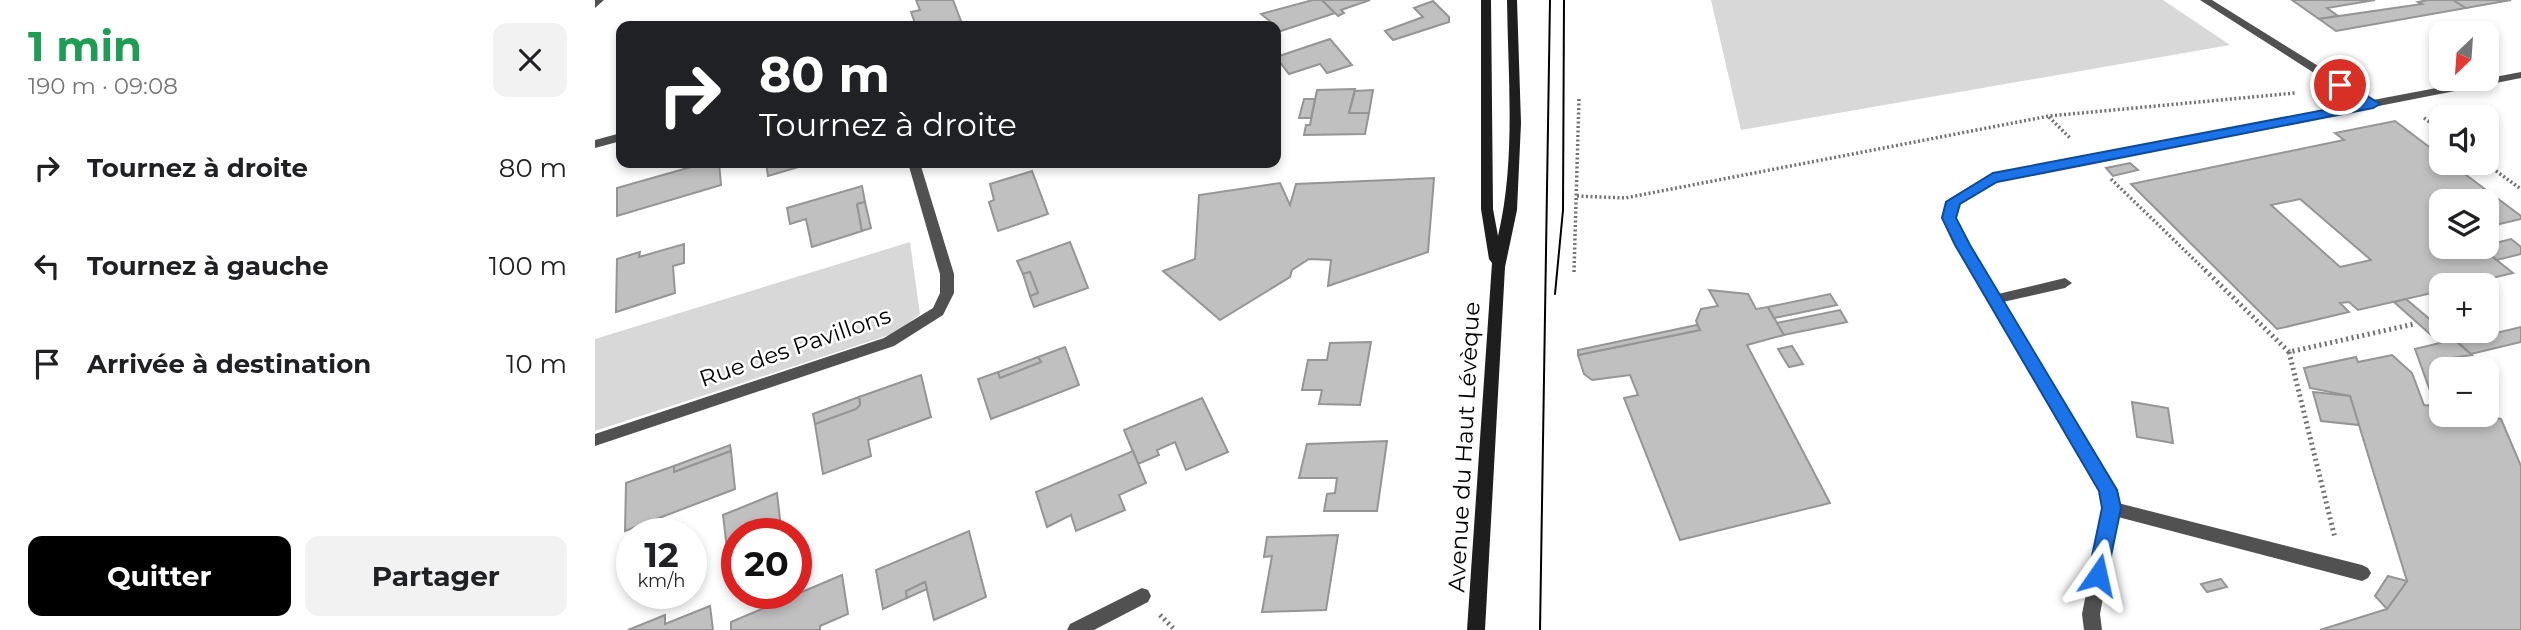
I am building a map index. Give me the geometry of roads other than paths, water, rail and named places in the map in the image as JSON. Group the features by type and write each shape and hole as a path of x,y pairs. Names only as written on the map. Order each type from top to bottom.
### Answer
{"main road":[{"name":"Avenue du Haut Lévèque","path":"1486,0 1487,209 1498,267"},
{"name":"Avenue du Haut Lévèque","path":"1476,630 1498,267 1511,210 1515,123 1512,0"}],"street":[{"path":"595,5 599,0"},
{"path":"2205,0 2373,104"},
{"path":"2093,630 2091,614 2111,508 2108,490 1949,218 1953,202 1993,178 2092,161 2521,75"},
{"path":"595,144 616,138"},
{"name":"Rue des Pavillons","path":"595,440 889,342 938,310 947,293 947,274 915,168"},
{"path":"1996,299 2065,283"},
{"path":"2111,508 2362,573"},
{"path":"1076,630 1142,596"}],"tram line":[{"path":"1540,630 1550,0"},
{"path":"1555,294 1563,210 1564,0"}]}
